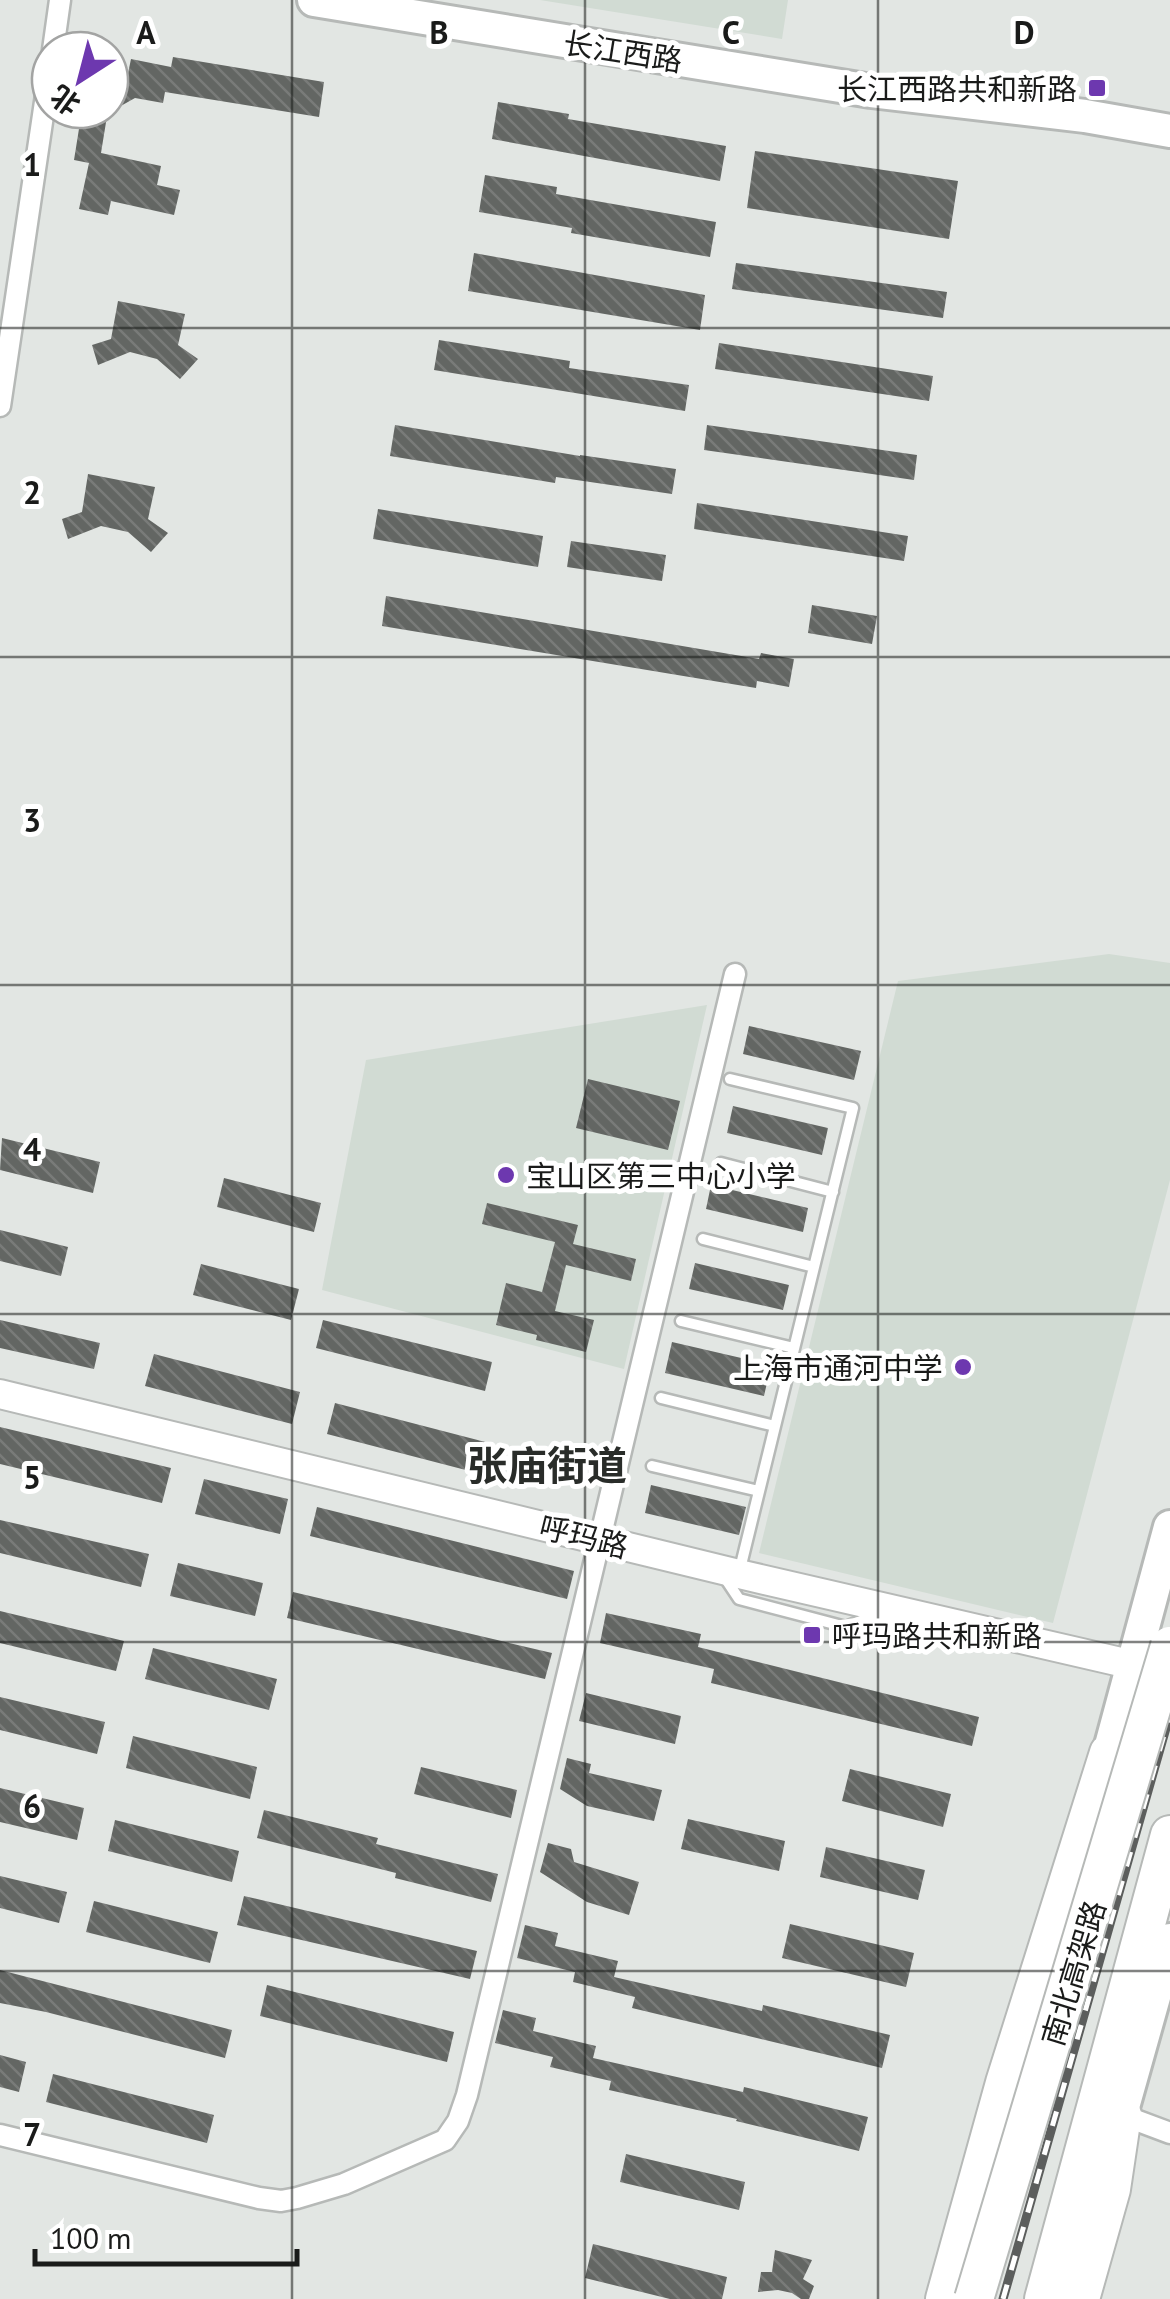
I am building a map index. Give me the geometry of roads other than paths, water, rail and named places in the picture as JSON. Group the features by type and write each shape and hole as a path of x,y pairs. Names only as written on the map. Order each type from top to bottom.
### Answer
{"highway":[{"name":"南北高架路","path":"974,2299 1170,1646"},
{"path":"945,2299 1005,2084 1108,1753"},
{"name":"南北高架路","path":"1044,2299 1170,1835"},
{"path":"1080,2299 1111,2188 1122,2115"}],"main road":[{"name":"长江西路","path":"314,0 871,91 1085,116 1170,131"},
{"path":"988,2299 1094,1961 1121,1835 1118,1790 1108,1753 1170,1527"},
{"path":"1058,2299 1122,2115 1170,1940"}],"street":[{"path":"56,30 60,0"},
{"path":"0,406 41,130"},
{"path":"0,2135 281,2201 344,2184 445,2140 458,2121 602,1540 735,974"},
{"name":"呼玛路","path":"0,1394 729,1571 1170,1670"},
{"path":"1122,2115 1170,2133"}],"lane":[{"path":"729,1571 759,1492 853,1108 730,1079"},
{"path":"722,1162 833,1192"},
{"path":"702,1239 814,1266"},
{"path":"682,1321 794,1348"},
{"path":"661,1398 775,1426"},
{"path":"652,1466 759,1492"}],"railway":[{"path":"1003,2299 1170,1714"}],"place":[{"name":"长江西路共和新路","path":"1097,88"},
{"name":"宝山区第三中心小学","path":"506,1175"},
{"name":"上海市通河中学","path":"963,1367"},
{"name":"呼玛路共和新路","path":"812,1635"}],"district":[{"name":"张庙街道","path":"547,1465"}]}
